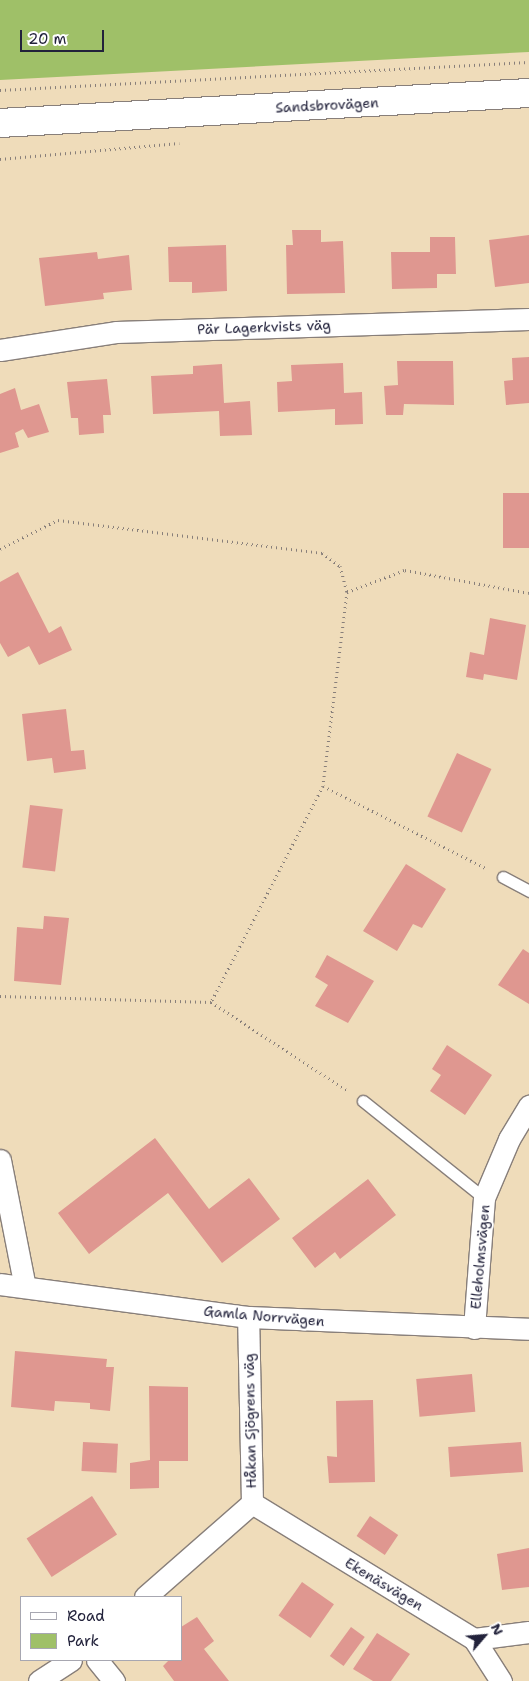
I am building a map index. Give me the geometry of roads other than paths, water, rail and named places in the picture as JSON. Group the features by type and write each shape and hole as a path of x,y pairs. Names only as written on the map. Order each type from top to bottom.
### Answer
{"main road":[{"name":"Sandsbrovägen","path":"0,123 529,93"},
{"name":"Sandsbrovägen","path":"0,132 125,117"}],"street":[{"name":"Pär Lagerkvists väg","path":"0,350 116,332 529,319"},
{"name":"Elleholmsvägen","path":"474,1328 484,1198 509,1139 529,1106"},
{"path":"0,1160 25,1287"},
{"name":"Gamla Norrvägen","path":"0,1284 248,1317 474,1328 529,1328"},
{"name":"Håkan Sjögrens väg","path":"146,1596 252,1503 248,1317"},
{"name":"Ekenäsvägen","path":"252,1503 474,1639 501,1681"},
{"path":"474,1639 529,1632"},
{"path":"39,1681 69,1661"},
{"path":"98,1661 114,1681"}],"lane":[{"path":"503,877 529,891"},
{"path":"363,1101 484,1198"}]}
